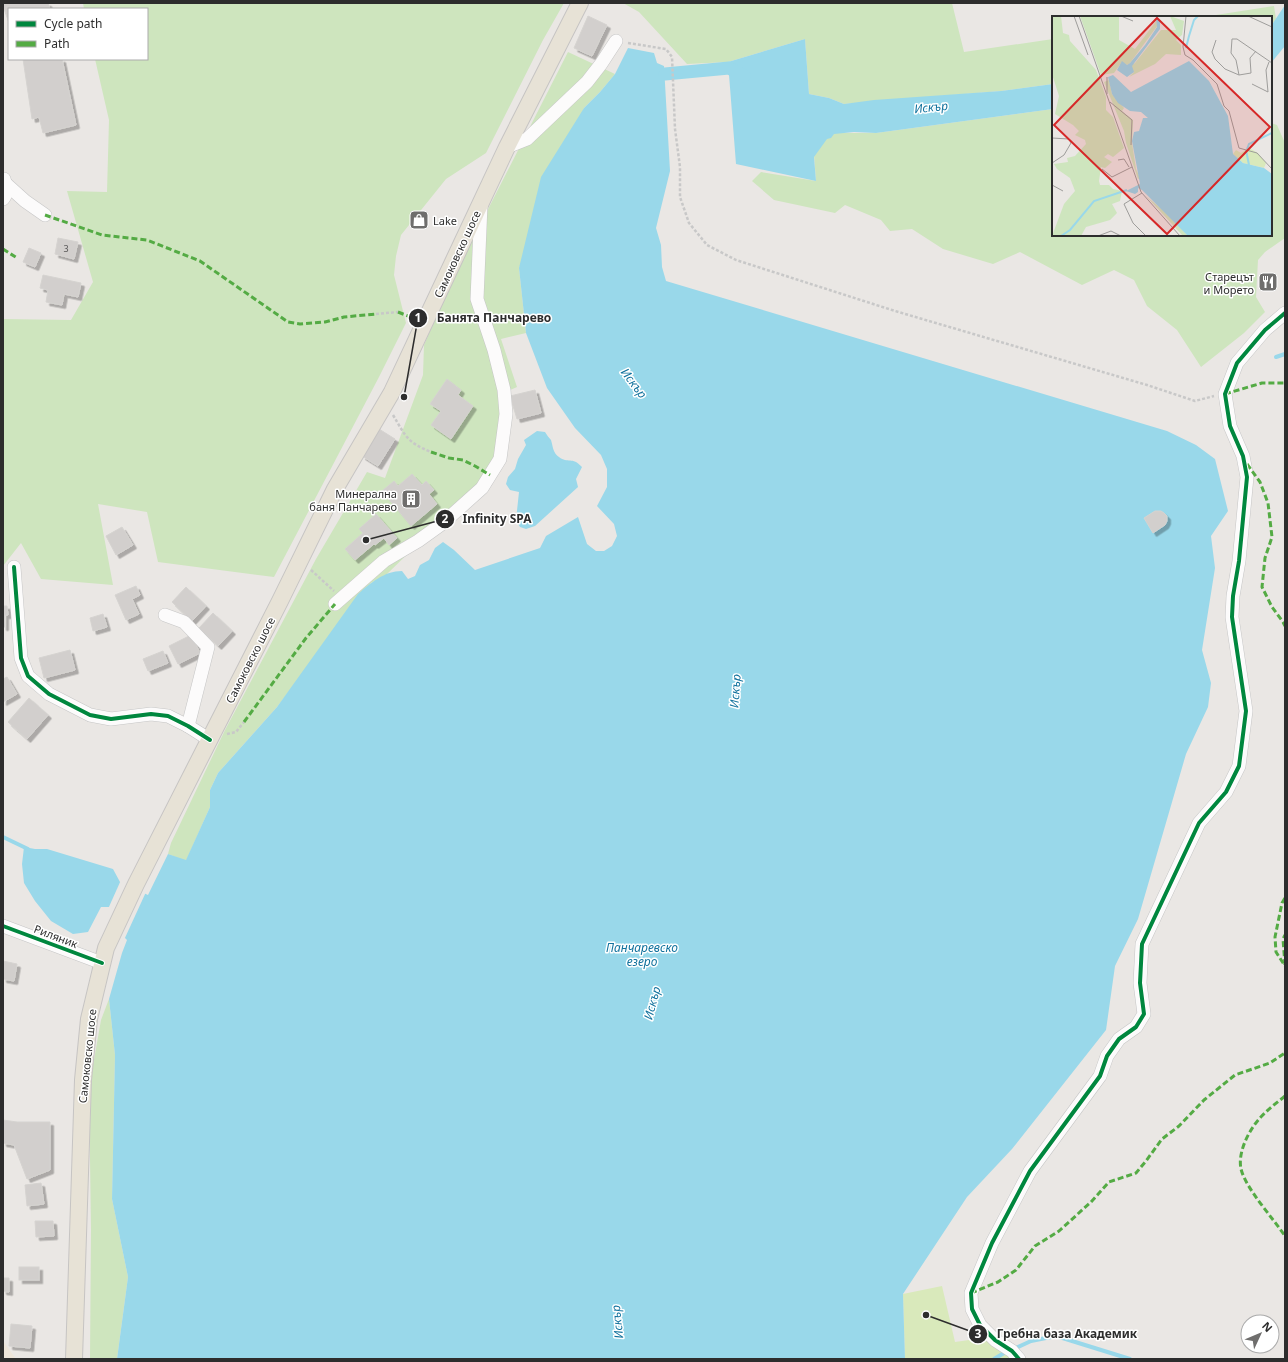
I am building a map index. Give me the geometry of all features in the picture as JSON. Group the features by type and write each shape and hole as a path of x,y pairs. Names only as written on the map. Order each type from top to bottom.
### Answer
{"main road":[{"name":"Самоковско шосе","path":"74,1359 83,1080 89,1019 106,948 136,884 210,740 334,489 395,385 508,147 580,3"}],"street":[{"path":"508,147 527,139 587,82 616,41"},
{"path":"3,199 7,189 4,180"},
{"path":"4,180 25,201 45,215"},
{"path":"338,601 384,561 418,541 443,523 482,488 500,459 506,414 504,390 494,350 477,299 482,201"},
{"path":"1019,1359 995,1340 980,1325 972,1309 971,1293 992,1243 1030,1171 1100,1076 1107,1056 1119,1039 1136,1027 1144,1014 1140,983 1142,944 1199,823 1226,792 1239,766 1246,711 1232,616 1232,603 1239,561 1247,477 1244,456 1230,426 1225,394 1237,363 1265,330 1285,313"},
{"path":"14,567 21,658 28,676 49,694 90,715 112,719 151,714 168,716 188,726 210,740"},
{"path":"164,615 184,622 208,648 188,726"},
{"name":"Риляник","path":"3,926 102,963"}],"path":[{"path":"616,41 666,49 672,56 675,129 680,167 680,197 689,223 707,245 736,260 888,308 1147,385 1195,401 1225,394"},
{"path":"376,314 398,312"},
{"path":"386,402 406,438 431,452"},
{"path":"300,560 338,601"}],"shaded area":[{"path":"3,1341 16,1359 3,1359"}],"green space":[{"path":"83,3 564,3 543,40 486,153 446,179 401,235 396,256 394,275 406,323 274,577 158,562 147,512 98,504 113,585 41,579 21,543 3,566 3,319 71,320 93,282 67,191 107,192 109,120 95,60 148,60 148,8 84,8"},
{"path":"623,3 952,3 964,52 1052,39 1052,84 1001,91 844,104 829,98 809,94 805,39 728,62 687,64 639,12"},
{"path":"1274,6 1276,19 1272,25 1272,16 1209,16"},
{"path":"568,52 615,74 584,108 519,268 526,333 501,339 517,387 508,391 503,461 386,575 371,583 277,707 218,773 210,790 210,807 186,861 168,854 171,843 225,730 316,559 367,472 385,478 423,375 424,345 453,278"},
{"path":"1052,109 1052,236 1272,236 1272,123 1277,125 1285,143 1285,238 1265,252 1258,260 1256,297 1265,312 1244,333 1201,367 1177,330 1147,306 1134,280 1114,270 1082,285 1020,252 993,264 943,249 912,229 890,231 881,220 845,205 835,213 774,200 752,181 761,172 816,181 811,116 845,133 876,133"},
{"path":"109,999 115,1055 112,1199 128,1277 117,1359 90,1359 91,1230 89,1088 101,1020"},
{"path":"942,1286 955,1342 997,1336 1015,1347 1027,1359 905,1359 903,1294"}],"water":[{"path":"1285,5 1285,46 1272,62 1272,24"},
{"name":"Искър","path":"805,39 809,94 829,98 844,104 874,100 1001,91 1052,84 1052,109 876,133 854,132 834,134 831,138 827,139 814,157 816,181 736,164 728,62"},
{"name":"Панчаревско езеро","path":"628,48 654,53 657,63 664,66 670,171 656,228 661,245 662,267 666,281 1167,431 1196,445 1215,459 1228,511 1211,536 1215,568 1202,650 1211,683 1208,707 1186,754 1138,919 1115,966 1106,1030 1012,1149 967,1197 903,1294 905,1359 117,1359 128,1277 112,1199 115,1055 109,999 127,940 109,907 101,907 88,932 73,934 51,921 35,901 24,883 22,864 24,847 47,849 113,869 120,882 148,895 168,854 186,860 210,807 210,790 218,773 277,707 358,594 373,582 389,573 402,571 408,579 415,576 420,565 429,560 435,548 443,542 454,550 475,570 540,548 546,536 578,517 587,544 596,551 604,551 612,546 617,536 614,524 597,506 607,487 607,469 601,455 575,428 547,388 526,333 519,268 541,177 584,108 615,74"},
{"path":"537,431 545,432 551,440 554,452 559,457 565,460 573,461 582,467 576,479 578,487 535,526 526,529 520,527 516,520 519,492 510,490 506,484 508,477 515,469 518,459 526,445 524,440"}],"pier":[{"path":"121,880 146,892 124,940 108,909"}],"building":[{"path":"3,3 48,3 50,8 8,8 8,20"},
{"path":"588,16 607,25 592,56 574,48"},
{"path":"23,60 62,60 76,125 43,133 39,117 32,119"},
{"path":"58,238 78,242 74,259 55,254"},
{"path":"29,248 41,253 35,267 23,262"},
{"path":"43,275 81,283 78,297 64,294 62,305 46,302 48,290 40,288"},
{"path":"447,379 461,390 458,395 473,406 451,439 431,425 441,411 430,404"},
{"path":"535,390 541,413 517,419 510,396"},
{"path":"379,429 395,439 378,466 362,456"},
{"name":"Минерална баня Панчарево","path":"412,474 422,485 426,481 434,490 429,494 437,504 411,526 382,491 394,481 398,486"},
{"path":"1155,511 1161,511 1164,513 1167,516 1167,521 1165,525 1153,533 1144,518"},
{"path":"376,514 397,538 389,545 384,538 375,545 374,544 355,560 345,549 363,533 359,529"},
{"path":"122,527 133,545 116,555 106,536"},
{"path":"136,586 140,595 132,599 139,614 126,620 115,595"},
{"path":"186,587 206,606 192,621 172,602"},
{"path":"3,606 7,606 8,615 5,615 5,627 3,627"},
{"path":"213,613 232,631 218,646 199,628"},
{"path":"103,614 107,627 93,631 90,618"},
{"path":"191,635 200,653 178,664 169,646"},
{"path":"70,650 75,670 44,678 39,658"},
{"path":"163,651 168,663 148,671 143,659"},
{"path":"7,677 17,694 3,702 3,679"},
{"path":"29,698 48,715 27,739 8,722"},
{"path":"3,961 17,964 14,981 3,979"},
{"path":"3,1120 17,1122 50,1122 50,1170 27,1179 14,1145 3,1143"},
{"path":"41,1183 44,1204 27,1206 25,1185"},
{"path":"35,1221 53,1221 54,1236 36,1237"},
{"path":"19,1267 39,1267 39,1280 19,1280"},
{"path":"3,1278 9,1278 9,1292 3,1291"},
{"path":"11,1324 32,1326 30,1348 9,1346"}],"waterway":[{"path":"665,74 729,68 744,76"},
{"path":"1276,357 1285,354"},
{"path":"3,837 28,849"},
{"path":"1016,1348 1031,1341 1056,1336 1130,1359"},
{"path":"994,1359 1004,1353"}],"marked path":[{"path":"45,215 102,235 147,240 200,261 288,322 300,324 325,322 344,317 376,314"},
{"path":"3,249 17,258"},
{"path":"398,312 425,323"},
{"path":"1225,394 1262,383 1285,383"},
{"path":"431,452 449,458 463,460 490,475"},
{"path":"1247,464 1260,482 1268,503 1272,537 1265,558 1262,587 1272,607 1285,626"},
{"path":"244,722 306,638 335,604"},
{"path":"1285,898 1282,903 1275,937 1276,952 1285,966"},
{"path":"1285,935 1283,939 1285,965"},
{"path":"971,1293 998,1282 1016,1270 1035,1246 1059,1231 1091,1202 1109,1182 1136,1173 1162,1139 1179,1126 1204,1100 1235,1075 1270,1063 1285,1053"},
{"path":"1285,1096 1268,1110 1251,1130 1243,1146 1240,1162 1241,1169 1248,1185 1285,1236"}],"cycle path":[{"path":"1019,1359 1012,1351 995,1340 980,1325 972,1309 971,1293 992,1243 1030,1171 1100,1076 1107,1056 1119,1039 1136,1027 1144,1014 1140,983 1142,944 1199,823 1226,792 1239,766 1246,711 1232,617 1233,596 1239,561 1247,477 1243,456 1230,426 1225,394 1237,363 1265,330 1285,313"},
{"path":"14,567 21,658 28,676 49,694 90,715 111,719 151,714 168,716 188,726 210,740"},
{"path":"3,926 102,963"}],"place":[{"name":"Lake","path":"419,220"},
{"name":"Старецът и Морето","path":"1268,282"},
{"name":"Банята Панчарево","path":"404,397"},
{"name":"Минерална баня Панчарево","path":"411,499"},
{"name":"Infinity SPA","path":"366,540"},
{"name":"Гребна база Академик","path":"926,1315"}]}
